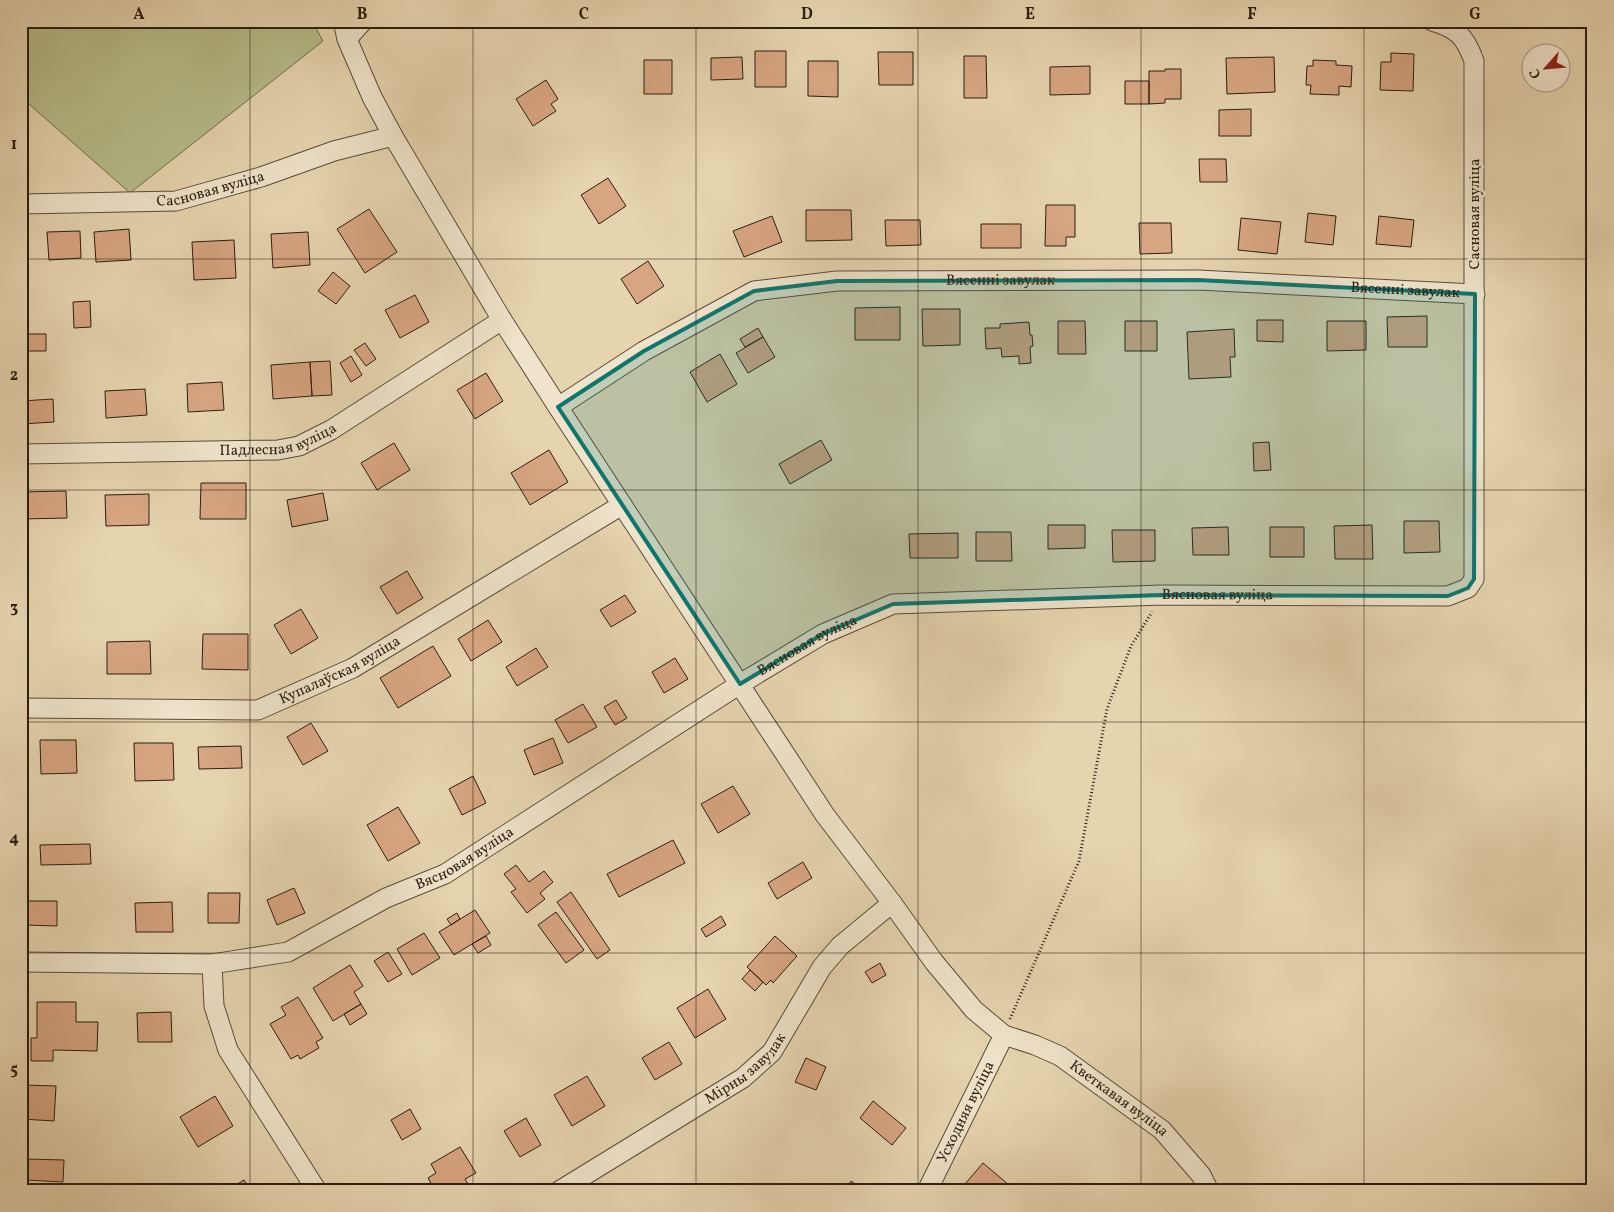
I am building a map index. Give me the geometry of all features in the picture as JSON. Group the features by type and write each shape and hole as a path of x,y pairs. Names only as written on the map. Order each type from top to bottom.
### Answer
{"street":[{"path":"363,21 345,30 372,97 502,320 825,815 951,983 974,1010 1004,1035"},
{"name":"Сасновая вуліца","path":"1432,21 1460,33 1468,44 1474,61 1474,579"},
{"name":"Сасновая вуліца","path":"21,204 176,201 261,177 334,151 393,136"},
{"name":"Вясенні завулак","path":"558,408 644,352 754,291 791,286 837,281 1198,280 1475,294"},
{"name":"Падлесная вуліца","path":"21,454 278,450 299,446 331,430 502,320"},
{"name":"Купалаўская вуліца","path":"21,708 258,710 353,668 622,505"},
{"name":"Вясновая вуліца","path":"21,962 212,964 288,952 386,898 446,874 740,684 823,634 893,604 1162,595 1448,596 1468,588 1474,579"},
{"name":"Мірны завулак","path":"559,1191 743,1078 772,1052 822,967 840,946 892,903"},
{"path":"212,964 214,1006 228,1050 317,1191"},
{"name":"Усходняя вуліца","path":"927,1191 1004,1035"},
{"name":"Кветкавая вуліца","path":"1004,1035 1035,1045 1060,1056 1162,1130 1201,1175 1209,1191"}],"path":[{"path":"1004,1035 1078,861 1107,709 1131,646 1162,595"}],"highlighted area":[{"path":"1198,280 1475,294 1474,579 1468,588 1448,596 1162,595 893,604 823,634 740,684 558,407 644,351 754,291 837,281"}],"green space":[{"path":"21,21 312,21 323,41 130,193 21,97"}],"building":[{"path":"755,51 786,51 786,87 755,87"},
{"path":"878,52 913,52 913,85 879,85"},
{"path":"1391,53 1414,54 1413,91 1380,90 1381,62 1391,62"},
{"path":"964,56 986,56 987,98 964,98"},
{"path":"742,57 743,79 711,80 711,58"},
{"path":"1274,57 1275,92 1227,94 1226,58"},
{"path":"644,60 672,60 672,94 644,94"},
{"path":"1313,60 1336,61 1336,65 1352,66 1351,87 1339,86 1339,95 1310,94 1311,85 1306,85 1307,66 1313,66"},
{"path":"808,61 838,61 838,97 808,96"},
{"path":"1090,66 1090,94 1050,95 1050,67"},
{"path":"1165,69 1181,69 1181,99 1165,99 1165,103 1149,104 1149,71 1165,71"},
{"path":"546,80 558,99 551,104 556,111 533,126 516,99"},
{"path":"1125,81 1149,81 1149,104 1125,104"},
{"path":"1251,109 1251,136 1219,136 1219,110"},
{"path":"1199,159 1226,159 1227,182 1200,182"},
{"path":"608,178 626,206 599,224 581,195"},
{"path":"1046,205 1075,205 1075,237 1066,237 1066,246 1045,246"},
{"path":"369,209 397,252 365,273 337,229"},
{"path":"806,210 851,210 852,240 806,241"},
{"path":"1308,213 1336,216 1333,245 1305,242"},
{"path":"772,216 782,242 744,257 733,231"},
{"path":"1379,216 1414,220 1411,247 1376,244"},
{"path":"1241,218 1281,222 1277,254 1238,250"},
{"path":"885,220 920,220 921,245 886,246"},
{"path":"1139,223 1171,223 1172,253 1140,254"},
{"path":"981,224 1021,224 1021,248 981,248"},
{"path":"129,229 131,260 96,262 94,232"},
{"path":"80,231 81,258 49,260 47,232"},
{"path":"308,232 310,265 273,268 271,234"},
{"path":"234,240 236,278 194,280 192,242"},
{"path":"648,261 664,286 637,304 621,279"},
{"path":"333,272 350,286 336,304 318,291"},
{"path":"415,295 429,322 400,338 385,310"},
{"path":"90,301 91,327 74,328 73,302"},
{"path":"900,307 900,340 855,340 855,308"},
{"path":"922,309 960,309 960,345 923,346"},
{"path":"1427,316 1427,347 1388,347 1387,317"},
{"path":"1257,320 1283,320 1283,342 1257,341"},
{"path":"1058,321 1085,321 1086,354 1058,354"},
{"path":"1125,321 1157,321 1157,351 1125,351"},
{"path":"1327,321 1366,321 1366,350 1327,351"},
{"path":"1029,322 1033,346 1030,347 1031,363 1019,364 1019,356 1002,357 1001,348 986,349 985,328 1000,328 1000,324"},
{"path":"758,328 763,337 745,347 740,339"},
{"path":"1234,329 1235,357 1230,357 1231,377 1189,379 1187,332"},
{"path":"21,334 46,334 46,351 21,351"},
{"path":"763,337 775,357 748,373 736,353"},
{"path":"365,343 376,359 366,366 354,350"},
{"path":"720,354 737,384 707,402 690,372"},
{"path":"351,356 362,375 351,382 340,363"},
{"path":"330,361 332,395 312,396 310,362"},
{"path":"310,362 312,396 273,399 271,365"},
{"path":"486,373 503,401 475,419 457,390"},
{"path":"222,382 224,410 188,412 187,384"},
{"path":"145,389 147,415 106,418 105,391"},
{"path":"53,399 54,422 21,424 21,401"},
{"path":"821,440 832,460 790,484 779,464"},
{"path":"1269,442 1271,470 1254,471 1253,443"},
{"path":"394,443 410,470 377,490 361,463"},
{"path":"549,450 568,482 530,505 511,473"},
{"path":"201,483 246,483 246,519 200,519"},
{"path":"66,491 67,518 21,519 21,492"},
{"path":"323,493 328,520 292,527 287,500"},
{"path":"149,494 149,525 106,526 105,495"},
{"path":"1404,521 1439,521 1440,552 1404,553"},
{"path":"1048,525 1085,525 1085,548 1048,549"},
{"path":"1372,525 1373,559 1335,559 1334,526"},
{"path":"1228,527 1229,555 1193,555 1192,528"},
{"path":"1270,527 1304,527 1304,557 1270,557"},
{"path":"1112,530 1155,530 1155,561 1113,562"},
{"path":"976,532 1011,532 1012,561 976,561"},
{"path":"958,533 958,558 910,558 909,534"},
{"path":"407,571 423,598 397,614 380,587"},
{"path":"625,595 636,612 611,627 600,610"},
{"path":"301,609 318,638 291,654 274,625"},
{"path":"488,620 502,642 471,661 458,639"},
{"path":"203,634 248,634 248,670 202,669"},
{"path":"150,641 151,674 107,674 107,642"},
{"path":"433,646 451,676 398,708 380,678"},
{"path":"536,648 548,667 517,686 506,667"},
{"path":"675,658 688,679 664,693 652,672"},
{"path":"616,700 627,718 615,725 604,707"},
{"path":"583,704 597,727 568,743 555,720"},
{"path":"311,723 328,751 303,765 287,737"},
{"path":"553,738 563,763 534,775 524,750"},
{"path":"40,740 76,740 77,773 41,774"},
{"path":"134,743 173,743 174,780 135,781"},
{"path":"241,746 242,768 199,769 198,747"},
{"path":"473,776 486,803 462,815 449,789"},
{"path":"733,786 750,814 718,833 701,804"},
{"path":"398,807 420,843 388,861 367,825"},
{"path":"673,840 685,863 619,897 607,874"},
{"path":"90,844 91,864 41,865 40,845"},
{"path":"803,862 812,878 777,899 768,883"},
{"path":"516,865 529,882 544,871 553,882 540,893 545,899 527,913 511,892 516,889 504,874"},
{"path":"294,888 305,913 277,925 267,900"},
{"path":"571,892 610,950 597,959 557,902"},
{"path":"208,893 240,893 239,923 208,923"},
{"path":"25,901 57,901 57,926 25,925"},
{"path":"172,902 173,932 136,932 135,903"},
{"path":"475,910 490,933 454,955 439,932"},
{"path":"556,912 584,950 566,963 538,925"},
{"path":"457,913 460,919 451,925 447,919"},
{"path":"721,916 726,925 706,937 701,929"},
{"path":"424,933 440,958 412,975 397,949"},
{"path":"486,936 491,945 478,953 472,944"},
{"path":"775,936 797,956 773,983 771,980 766,985 747,967"},
{"path":"388,952 402,974 388,982 374,961"},
{"path":"880,963 886,975 872,983 865,972"},
{"path":"350,965 363,986 354,992 361,1004 333,1021 313,988"},
{"path":"750,970 763,982 755,991 742,979"},
{"path":"708,989 726,1019 695,1038 677,1008"},
{"path":"298,997 323,1038 316,1042 319,1048 300,1059 298,1055 291,1059 270,1024 286,1015 281,1007"},
{"path":"37,1002 76,1002 76,1022 98,1022 97,1051 53,1050 53,1061 31,1061 31,1038 37,1038"},
{"path":"361,1004 367,1014 350,1025 344,1014"},
{"path":"171,1012 172,1042 138,1042 137,1013"},
{"path":"669,1042 682,1064 655,1080 642,1058"},
{"path":"806,1058 826,1067 816,1090 795,1082"},
{"path":"587,1076 605,1106 572,1126 554,1095"},
{"path":"23,1085 56,1086 54,1121 22,1119"},
{"path":"215,1096 233,1126 198,1147 180,1117"},
{"path":"873,1101 906,1128 892,1145 860,1118"},
{"path":"410,1109 421,1129 402,1140 391,1120"},
{"path":"526,1118 541,1145 520,1157 504,1131"},
{"path":"460,1147 476,1173 465,1179 471,1189 468,1191 435,1191 428,1178 436,1173 431,1164"},
{"path":"26,1159 64,1160 63,1182 25,1180"},
{"path":"983,1163 1009,1185 1004,1191 959,1191"},
{"path":"244,1180 251,1191 226,1191"},
{"path":"851,1181 865,1191 845,1191"},
{"path":"400,1185 403,1191 390,1191"},
{"path":"658,1185 664,1189 669,1186 672,1191 648,1191"}]}
